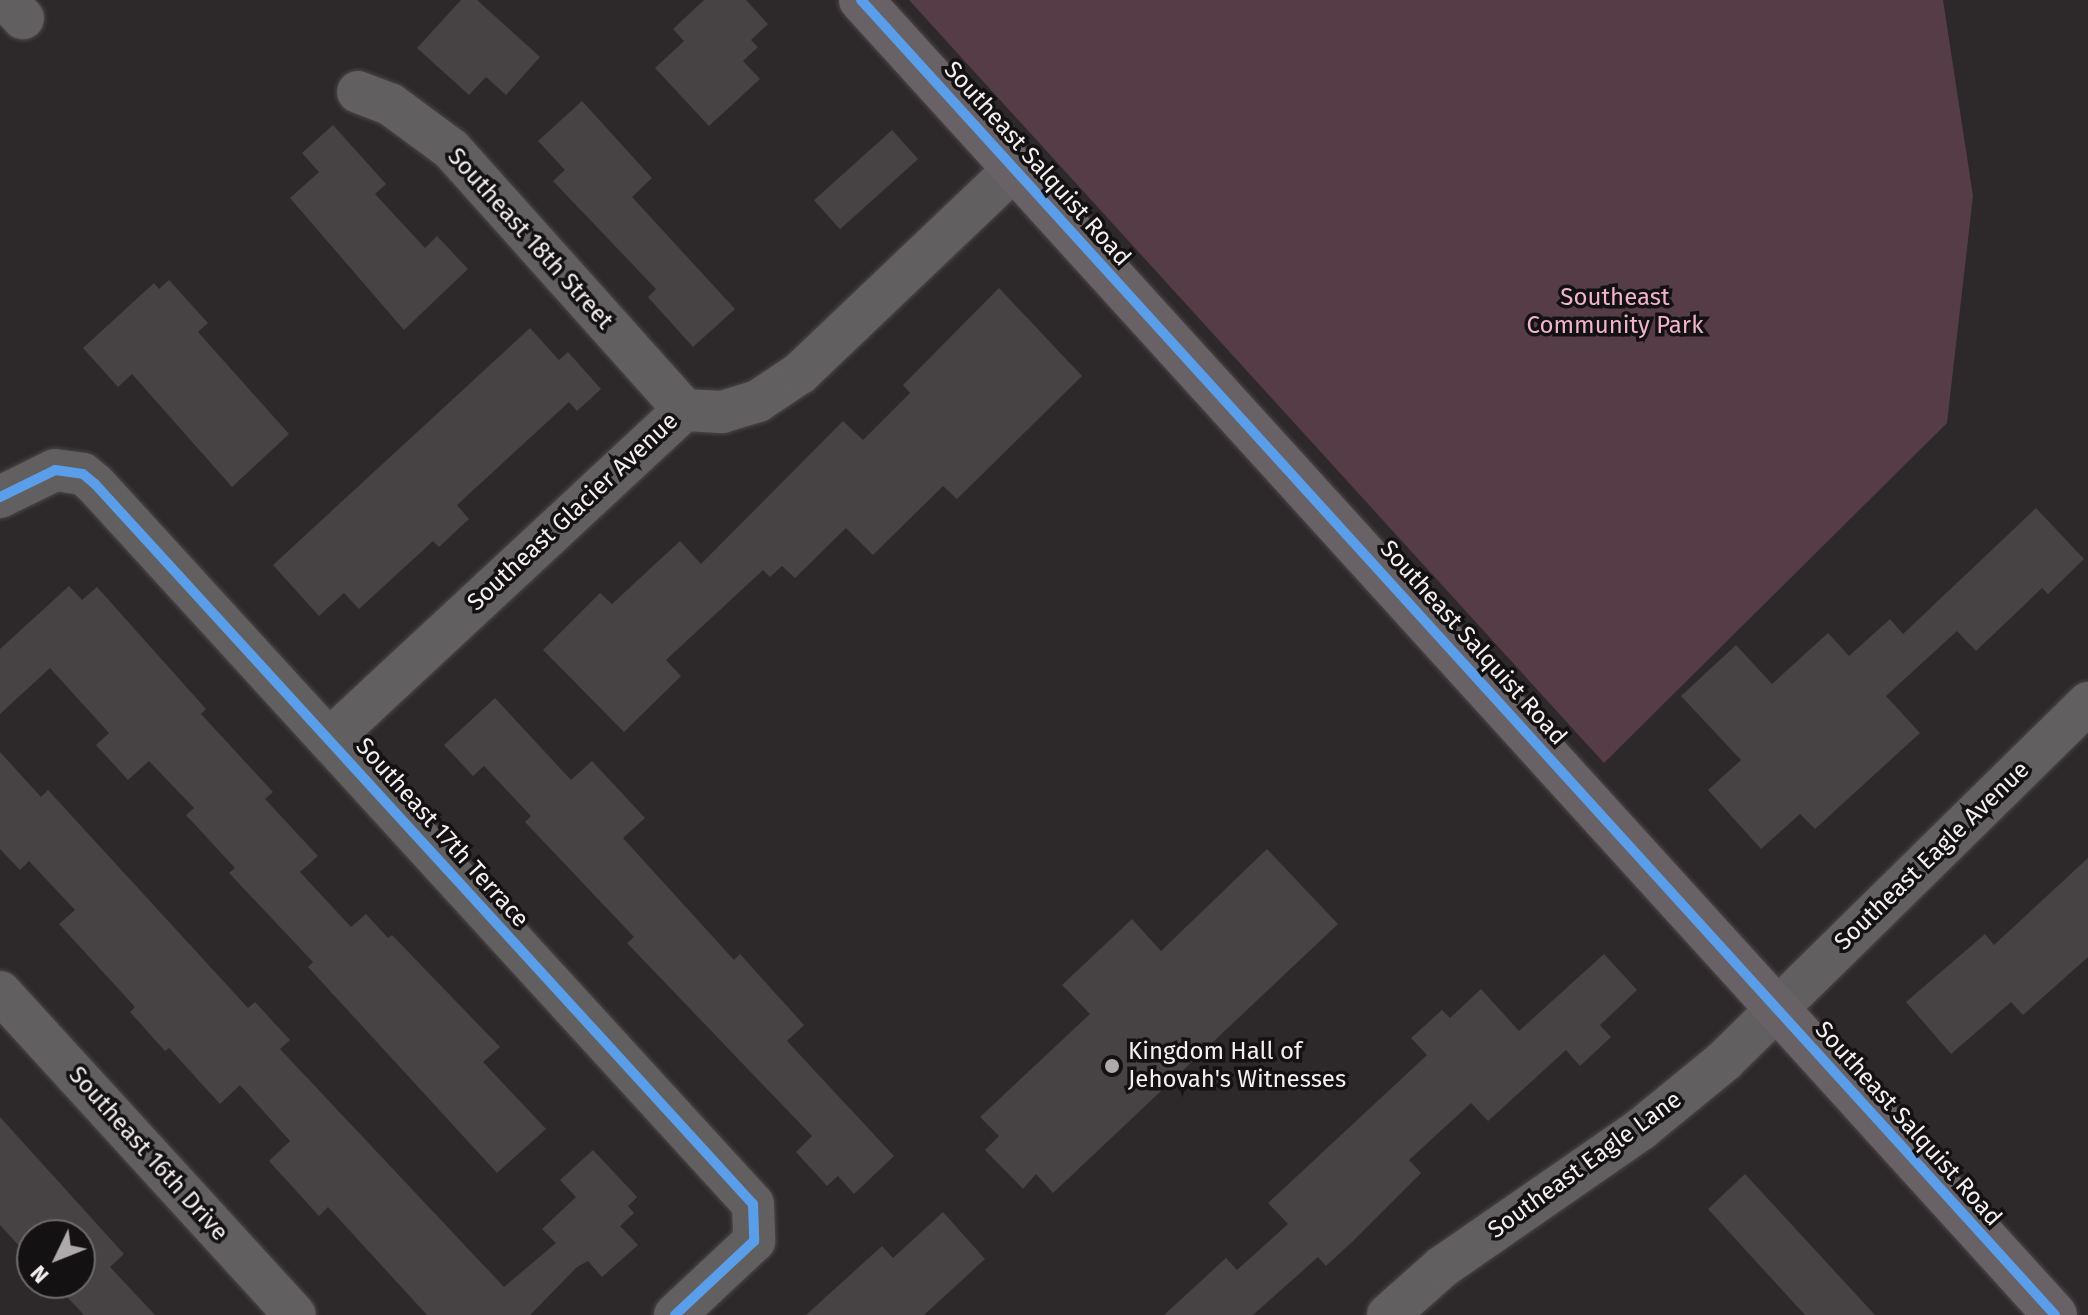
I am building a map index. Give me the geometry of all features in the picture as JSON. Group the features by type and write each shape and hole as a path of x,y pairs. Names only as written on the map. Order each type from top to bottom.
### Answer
{"street":[{"name":"Southeast Salquist Road","path":"861,0 2055,1315"},
{"name":"Southeast 18th Street","path":"358,92 390,104 451,149 684,410"},
{"name":"Southeast Glacier Avenue","path":"330,739 684,410 722,412 758,401 800,373 1014,169"},
{"name":"Southeast 17th Terrace","path":"0,497 55,470 70,470 95,484 753,1204 754,1241 675,1315"},
{"name":"Southeast Eagle Avenue","path":"1777,1008 2088,703"},
{"name":"Southeast 16th Drive","path":"0,992 295,1315"},
{"name":"Southeast Eagle Lane","path":"1388,1315 1442,1267 1641,1129 1724,1061 1777,1008"}],"green space":[{"name":"Southeast Community Park","path":"909,0 1943,0 1973,196 1947,423 1604,763"}],"building":[{"path":"461,0 477,0 540,57 506,95 486,77 469,95 417,48"},
{"path":"704,0 746,0 768,24 751,40 758,47 743,61 760,79 709,126 655,68 684,41 673,29"},
{"path":"582,101 652,178 632,197 735,309 693,347 648,297 656,289 553,181 565,170 538,141"},
{"path":"333,125 386,184 375,194 425,248 437,236 468,269 404,330 290,198 319,172 302,153"},
{"path":"892,130 918,159 840,229 814,200"},
{"path":"169,280 208,323 198,332 289,434 232,487 132,374 118,387 83,348 154,283 159,289"},
{"path":"999,288 1082,376 957,499 943,486 873,555 846,528 795,578 782,566 770,577 763,570 666,660 681,676 624,732 543,650 600,593 612,604 680,541 701,564 843,421 863,440 910,393 903,385"},
{"path":"530,328 559,360 568,352 601,389 577,411 569,402 457,505 469,519 439,547 433,541 359,609 344,593 319,616 273,565"},
{"path":"2036,508 2084,559 2048,594 2042,588 1976,651 1957,631 1886,696 1920,733 1815,829 1800,814 1761,849 1708,790 1741,760 1681,696 1736,645 1772,684 1828,633 1849,656 1890,619 1903,634"},
{"path":"69,586 82,600 97,587 206,709 201,714 273,792 265,799 318,856 300,872 351,927 366,914 388,938 392,935 500,1047 483,1062 546,1129 497,1173 308,967 313,962 229,873 235,868 186,815 194,808 149,761 128,780 96,745 109,733 50,668 0,714 0,649"},
{"path":"495,698 571,780 592,761 645,818 623,838 734,960 740,954 804,1025 787,1041 894,1156 854,1194 838,1176 827,1186 796,1152 812,1136 627,943 634,937 525,822 531,816 484,766 473,776 444,745"},
{"path":"0,752 41,797 48,790 248,1008 255,1002 290,1040 280,1049 504,1287 556,1243 542,1229 576,1197 560,1180 593,1150 637,1197 628,1206 634,1213 620,1226 638,1245 602,1277 588,1261 577,1267 530,1315 427,1315 328,1207 319,1216 269,1161 290,1141 240,1085 220,1104 169,1048 165,1051 130,1012 135,1007 59,924 75,910 29,861 20,870 0,849"},
{"name":"Kingdom Hall of Jehovah's Witnesses","path":"1267,849 1338,924 1053,1193 1036,1174 1023,1189 985,1150 999,1136 980,1117 1090,1014 1062,985 1132,919 1161,951"},
{"path":"2088,858 2088,957 2023,1015 2011,1002 1951,1054 1906,1002 1985,934 1994,945"},
{"path":"1604,954 1637,990 1600,1025 1611,1037 1580,1066 1566,1050 1488,1121 1471,1103 1409,1160 1421,1173 1353,1241 1326,1266 1318,1257 1253,1315 1164,1315 1226,1258 1237,1270 1288,1224 1268,1203 1427,1055 1411,1038 1442,1010 1450,1018 1481,989 1519,1031"},
{"path":"0,1117 92,1219 16,1219 16,1242 0,1225"},
{"path":"1745,1174 1875,1315 1805,1315 1708,1209"},
{"path":"943,1212 985,1259 924,1315 806,1315 882,1246 893,1258"},
{"path":"96,1223 124,1254 110,1267 155,1315 84,1315 69,1299 96,1299"}],"cycle path":[{"path":"861,0 2055,1315"},
{"path":"0,497 55,470 83,474 95,484 753,1204 754,1241 675,1315"}],"place":[{"name":"Kingdom Hall of Jehovah's Witnesses","path":"1112,1066"}]}
